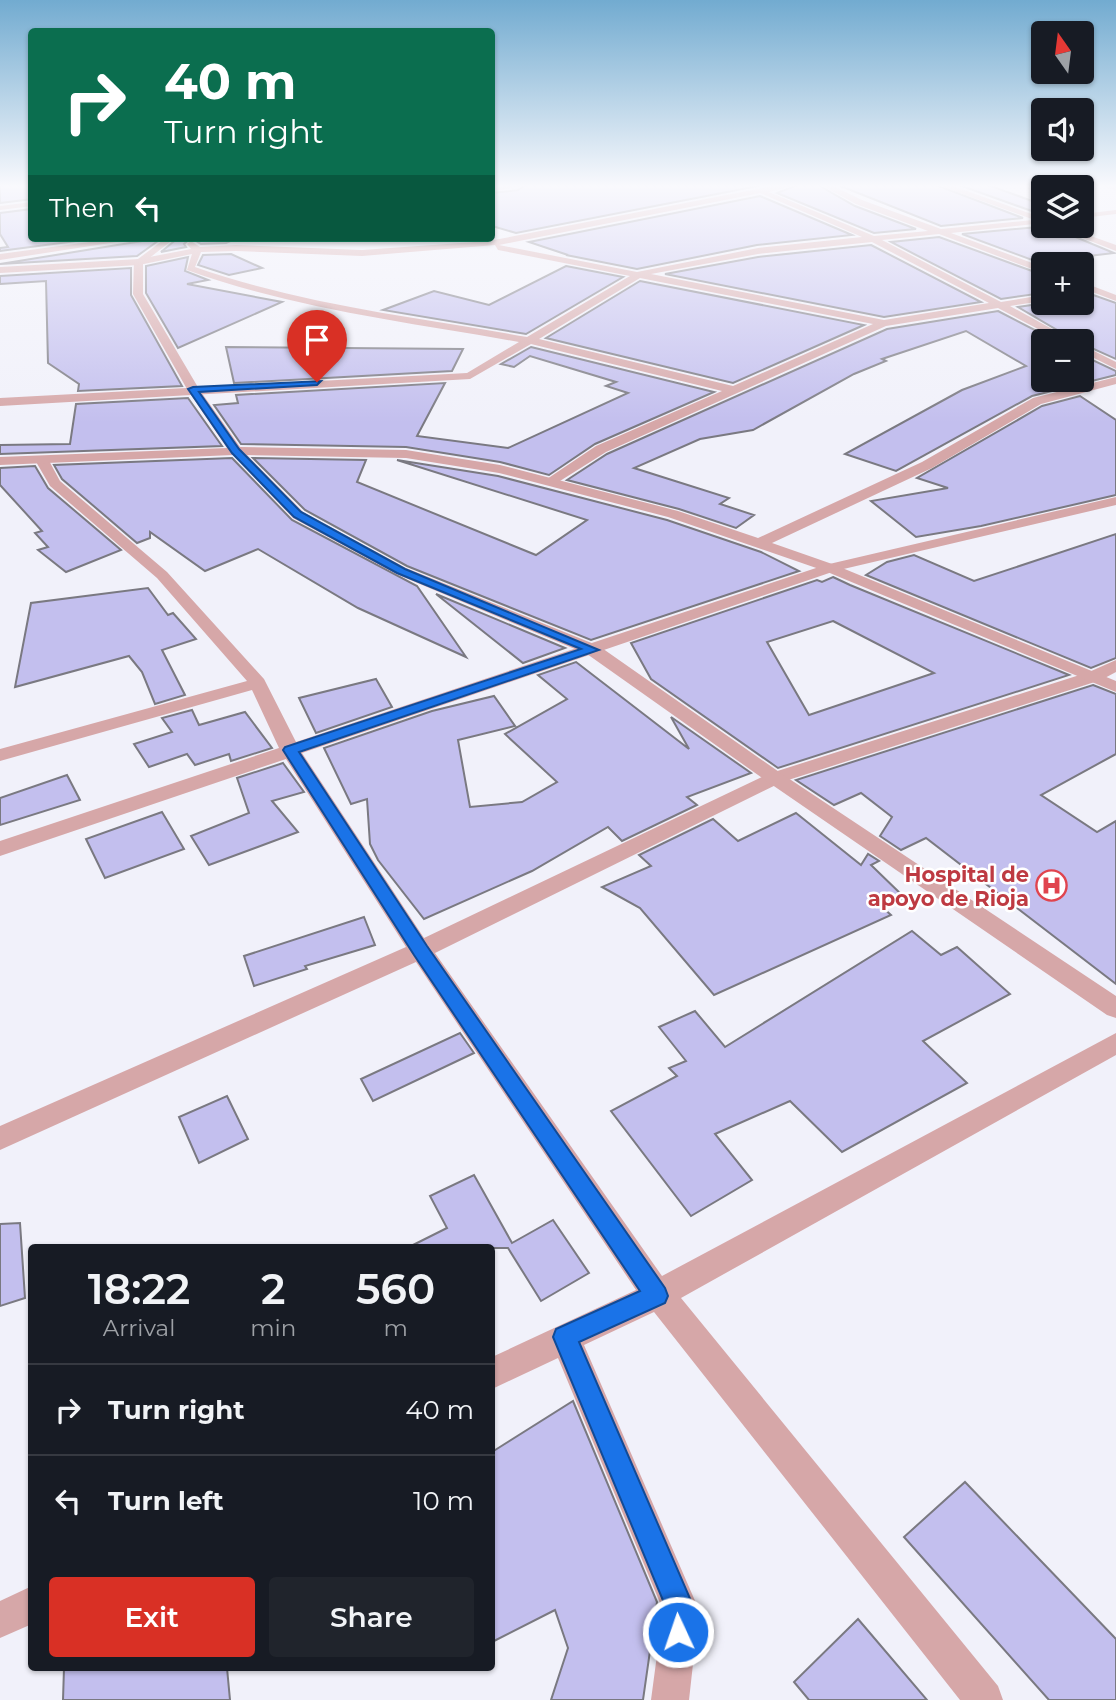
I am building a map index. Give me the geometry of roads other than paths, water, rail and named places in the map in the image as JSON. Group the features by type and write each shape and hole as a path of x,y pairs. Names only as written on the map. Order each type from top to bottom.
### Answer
{"street":[{"path":"0,270 98,264"},
{"path":"139,264 138,294 193,389 236,451 298,515 401,571 593,650 775,778 1116,1008"},
{"path":"192,264 190,268 233,285 365,314 528,340 734,390"},
{"path":"582,264 884,323"},
{"path":"0,402 193,389 470,376 639,274 689,264"},
{"path":"921,264 1046,329"},
{"path":"1096,290 1116,288"},
{"path":"1096,290 1116,298"},
{"path":"552,482 601,449 884,323 1031,300"},
{"path":"1094,354 1116,366"},
{"path":"760,543 927,465 1037,401 1116,380"},
{"path":"0,461 236,451 406,454 500,469 673,514 760,543 830,568 1116,687"},
{"path":"42,460 55,483 162,575 258,682 290,750 421,950 657,1296 668,1305 984,1700"},
{"path":"0,849 830,568 1116,500"},
{"path":"0,1138 421,950 775,778 1095,676 1116,666"},
{"path":"0,755 258,682"},
{"path":"495,1372 657,1296 1116,1043"},
{"path":"565,1337 681,1610 670,1700"},
{"path":"0,1620 28,1606"}],"place":[{"name":"Hospital de apoyo de Rioja","path":"1052,886"}]}
